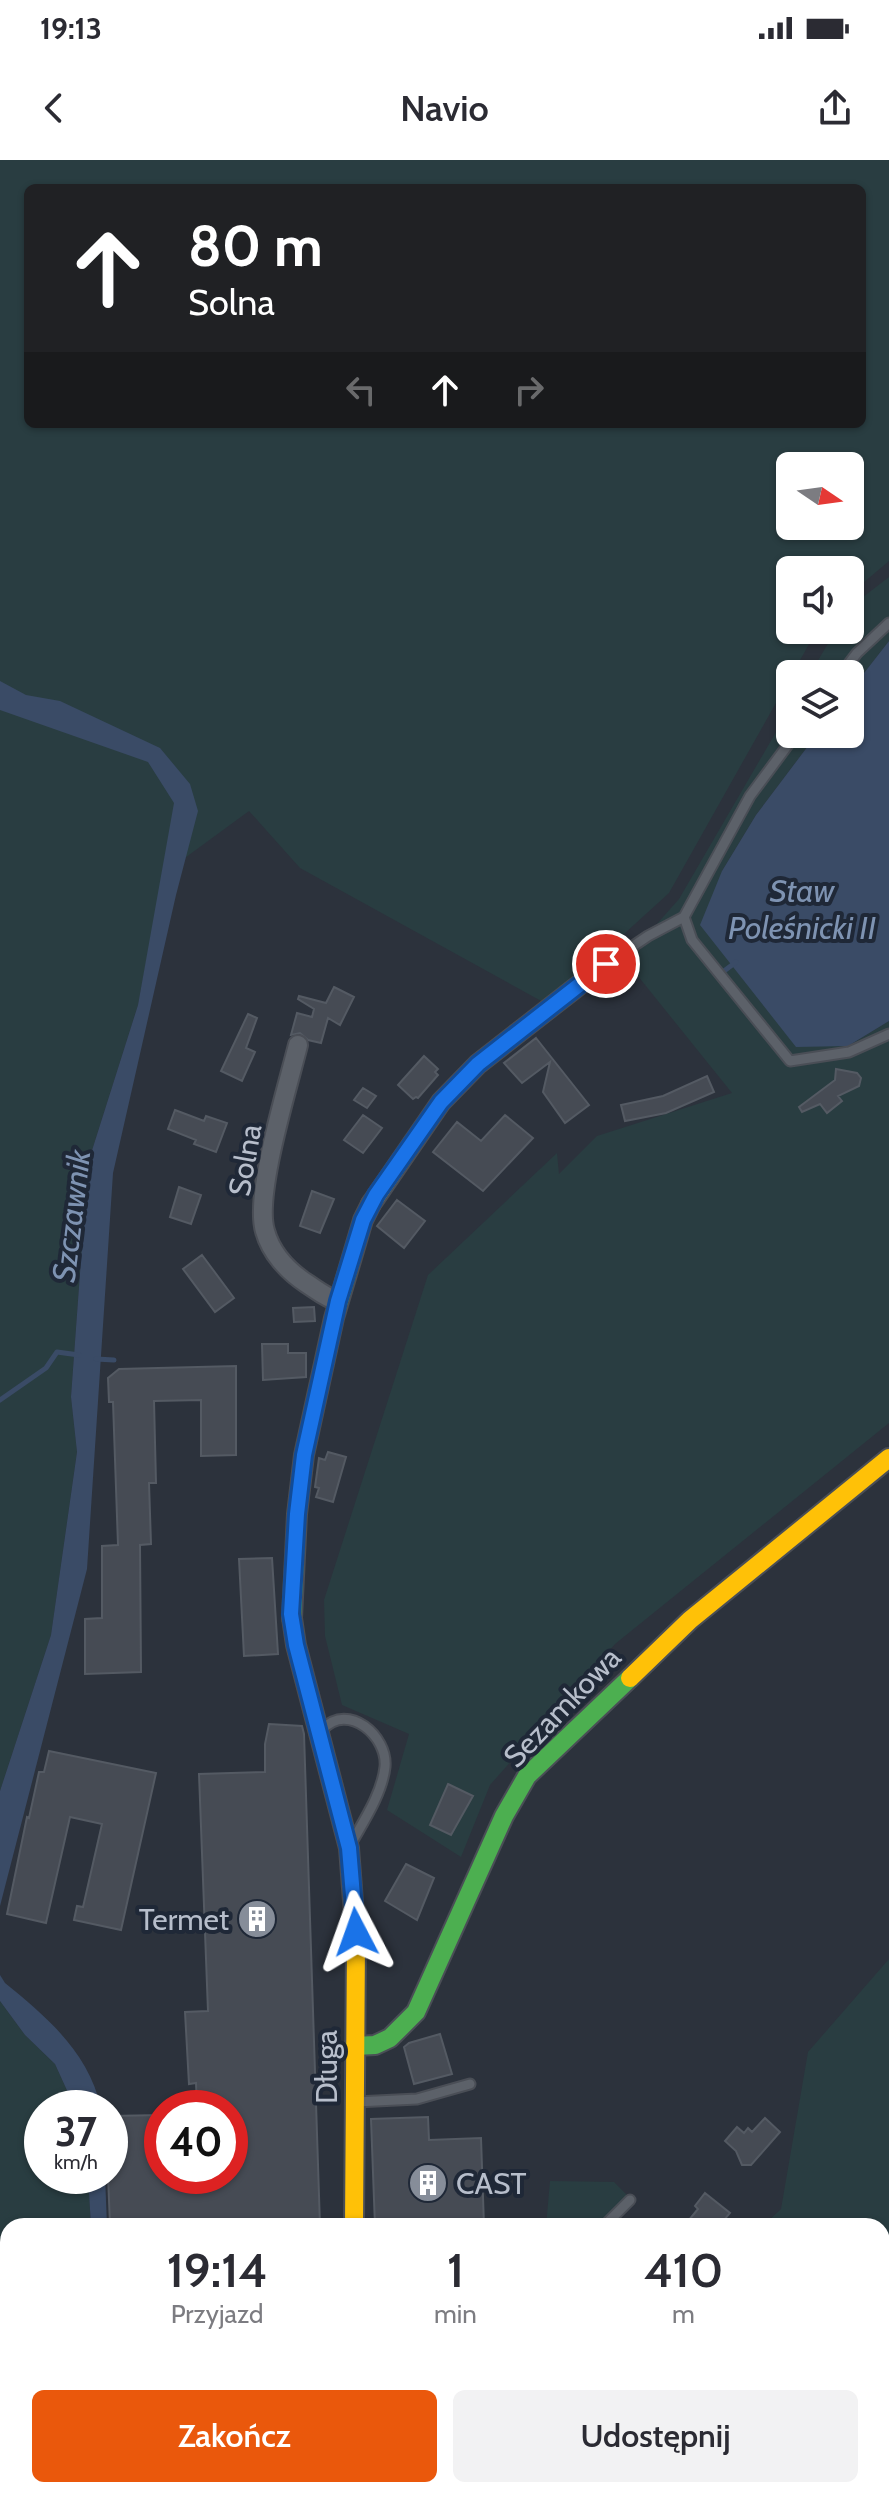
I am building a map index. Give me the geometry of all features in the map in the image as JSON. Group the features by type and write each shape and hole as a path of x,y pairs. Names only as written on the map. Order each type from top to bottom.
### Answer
{"street":[{"path":"318,1724 296,1645 291,1614 297,1514 304,1455 338,1301 363,1220 376,1195 441,1102 478,1064 606,964"},
{"name":"Solna","path":"298,1045 262,1202 265,1231 277,1256 293,1274 330,1299 338,1301"},
{"name":"Sezamkowa","path":"355,2046 375,2046 399,2033 416,2012 504,1816 527,1776 690,1620 889,1458"},
{"name":"Długa","path":"318,1724 349,1848 354,1909 354,2218"}],"lane":[{"path":"852,660 889,623"},
{"path":"606,964 684,917 750,796 786,748"},
{"path":"684,917 692,940 790,1061 849,1052 889,1034"},
{"path":"318,1724 339,1718 351,1719 366,1727 381,1746 386,1762 368,1813 349,1848"},
{"path":"354,2102 417,2099 470,2084"},
{"path":"612,2218 630,2200"}],"green space":[{"path":"0,160 889,160 889,561 864,582 864,556 776,556 776,644 809,644 800,660 776,660 776,703 669,893 543,1002 300,868 249,811 163,874 138,1005 88,1163 71,1397 77,1452 51,1635 0,1791"},
{"path":"889,577 889,641 864,673 864,660 818,660 828,644 864,644 864,596"},
{"path":"776,732 776,748 806,748 756,815 722,871 848,1046 889,1021 889,1423 615,1644 490,1785 461,1857 387,1810 409,1734 342,1705 325,1636 324,1600 428,1275 557,1153 559,1174 597,1136 732,1093 625,960 679,899"},
{"path":"889,1959 889,2218 771,2218 781,2209 808,2052"},
{"path":"0,2001 25,2035 55,2064 67,2090 24,2090 24,2194 89,2194 91,2218 0,2218"},
{"path":"550,2181 614,2182 627,2195 605,2218 547,2218"}],"water":[{"name":"Staw Poleśnicki II","path":"889,641 889,1021 848,1046 796,1047 700,925 722,871 756,815 806,748 864,748 864,673"},
{"path":"0,681 26,695 60,701 160,748 190,784 198,811 113,1173 87,1569 0,1906 0,1791 51,1635 77,1452 71,1397 88,1163 138,1005 174,803 148,762 0,710"},
{"path":"0,1975 64,2038 87,2070 96,2090 67,2090 55,2064 25,2035 0,2001"},
{"path":"89,2194 106,2194 107,2218 91,2218"}],"building":[{"path":"334,987 354,997 340,1025 328,1018 321,1043 308,1040 300,1033 291,1035 297,1013 312,1017 314,1009 298,999 299,996 326,1003"},
{"path":"248,1014 257,1018 246,1048 255,1052 242,1081 221,1071"},
{"path":"536,1038 589,1105 565,1123 543,1092 550,1062 522,1083 504,1063"},
{"path":"424,1056 438,1069 435,1072 438,1075 418,1098 413,1099 398,1085"},
{"path":"836,1069 857,1073 861,1078 859,1086 838,1096 842,1101 827,1113 820,1104 802,1112 799,1107 835,1080"},
{"path":"707,1076 714,1092 666,1113 625,1121 621,1105 663,1096"},
{"path":"363,1088 376,1096 367,1108 354,1100"},
{"path":"175,1110 204,1121 206,1116 227,1123 216,1152 168,1129"},
{"path":"363,1115 382,1128 363,1153 344,1140"},
{"path":"505,1115 533,1138 483,1191 433,1152 457,1122 481,1141"},
{"path":"179,1187 201,1195 191,1224 170,1217"},
{"path":"312,1191 334,1199 320,1233 300,1226"},
{"path":"397,1200 425,1221 404,1248 377,1226"},
{"path":"202,1255 234,1298 215,1312 183,1269"},
{"path":"314,1307 315,1321 294,1322 293,1308"},
{"path":"262,1344 288,1344 288,1353 306,1353 306,1377 263,1380"},
{"path":"236,1366 236,1455 201,1456 201,1400 154,1401 156,1483 149,1483 151,1544 140,1545 141,1672 85,1674 85,1619 102,1618 102,1546 118,1545 113,1402 109,1402 108,1378 119,1369"},
{"path":"328,1452 346,1457 333,1502 316,1497 319,1488 315,1487 319,1458 325,1460"},
{"path":"272,1558 278,1654 244,1656 239,1559"},
{"name":"Termet","path":"269,1724 302,1726 320,2218 110,2218 109,2194 128,2194 128,2116 144,2115 144,2194 248,2194 248,2090 196,2090 196,2083 189,2084 185,2012 208,2011 199,1774 265,1772"},
{"path":"49,1751 156,1773 121,1930 74,1920 77,1906 83,1907 102,1824 70,1817 46,1923 7,1914 27,1817 39,1772 44,1772"},
{"path":"448,1784 473,1796 451,1835 430,1825"},
{"path":"406,1864 434,1878 417,1920 385,1901"},
{"path":"440,2034 452,2074 414,2084 404,2047"},
{"name":"CAST","path":"428,2117 429,2140 481,2138 484,2218 375,2218 371,2119"},
{"path":"765,2118 780,2132 751,2165 742,2165 736,2151 725,2141 737,2127 744,2133 748,2128 752,2132"},
{"path":"705,2193 730,2213 726,2218 691,2218 698,2209 695,2206"}],"waterway":[{"path":"724,971 736,962"},
{"path":"0,1400 46,1368 57,1352 79,1355"},
{"path":"96,1359 114,1360"}],"traffic: fast":[{"path":"292,1618 297,1514 304,1455 334,1318 363,1220 371,1204"},
{"path":"355,2046 375,2045 390,2038 416,2012 504,1816 527,1776 630,1678"}],"traffic: slow":[{"path":"371,1204 441,1102 478,1064 606,964"},
{"path":"630,1678 690,1620 889,1458"},
{"path":"292,1618 296,1645 349,1848 356,1942 354,2218"}],"place":[{"name":"Termet","path":"257,1919"},
{"name":"CAST","path":"428,2183"}],"route":[{"path":"356,1932 349,1848 296,1645 291,1614 304,1455 338,1301 363,1220 376,1195 441,1102 478,1064 606,964"}],"water label":[{"name":"Szczawnik","path":"71,1216"}]}
